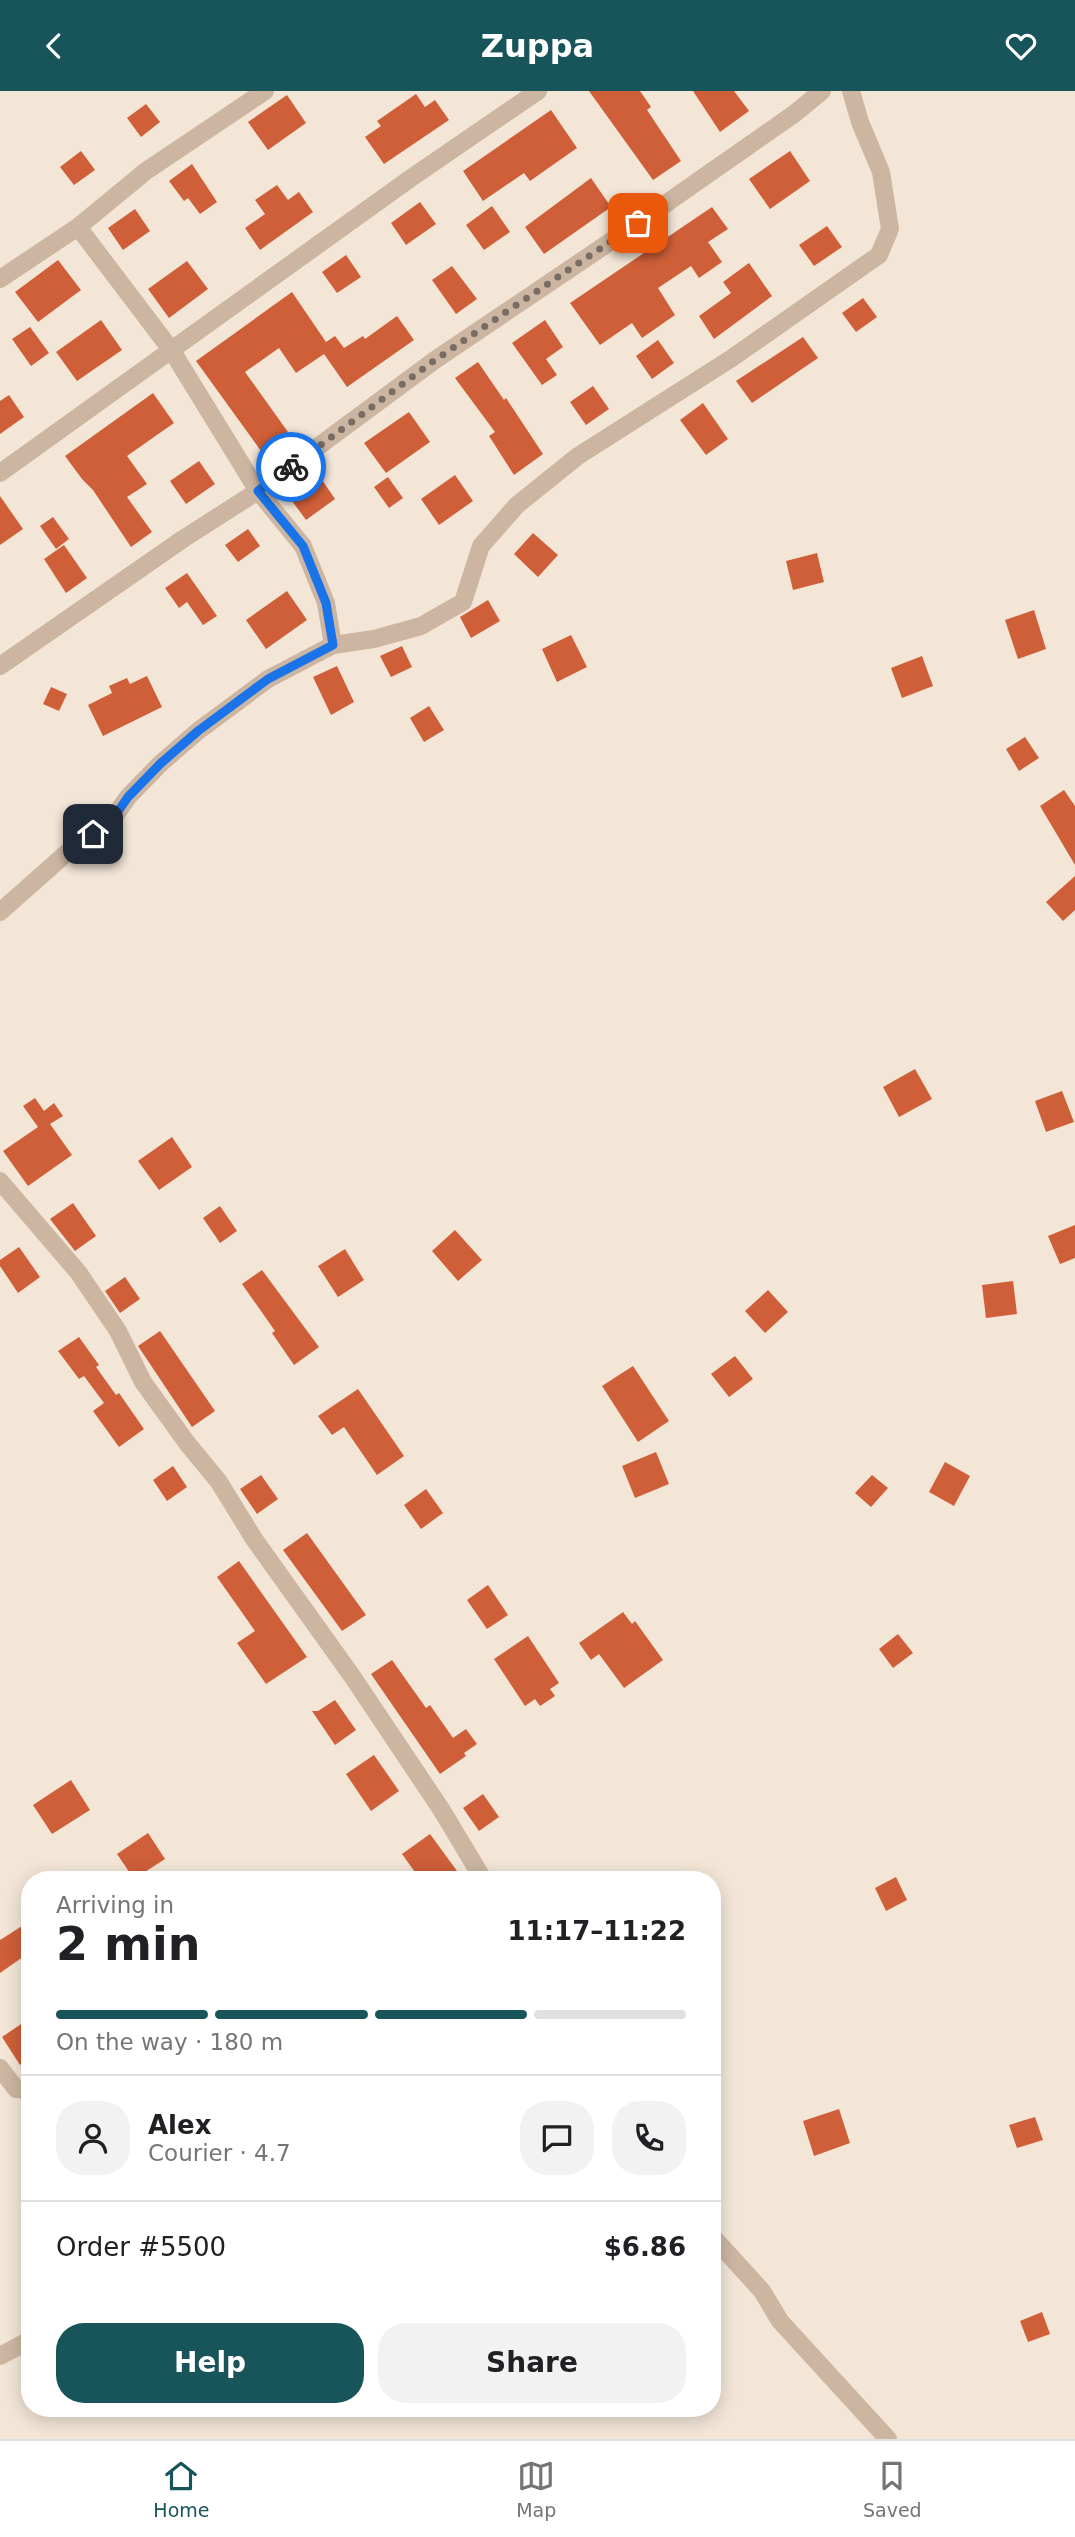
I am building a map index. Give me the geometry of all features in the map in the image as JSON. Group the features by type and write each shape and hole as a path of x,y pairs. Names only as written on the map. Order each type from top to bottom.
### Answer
{"street":[{"path":"0,279 78,227 146,171 265,91"},
{"path":"0,473 411,178 538,91"},
{"path":"0,666 183,539 258,491 435,360 649,215 794,114 822,91"},
{"path":"0,912 79,842 107,827 128,797 160,764 198,731 268,679 333,645 374,639 421,626 463,602 481,546 517,505 578,456 732,358 879,255 890,229 881,172 860,122 851,91"},
{"path":"78,227 172,352 258,491 303,546 326,603 333,645"},
{"path":"0,1181 78,1272 118,1331 143,1382 219,1482 254,1539 352,1676 453,1828 478,1871"},
{"path":"0,2068 16,2089 21,2089"},
{"path":"721,2246 762,2291 779,2321 888,2439"},
{"path":"0,2356 21,2345"}],"building":[{"path":"589,91 640,91 651,107 647,110 681,161 653,180"},
{"path":"693,91 734,91 749,111 720,132"},
{"path":"416,94 425,107 435,100 449,120 384,164 365,137 381,126 377,121"},
{"path":"287,95 306,123 268,150 248,122"},
{"path":"146,104 160,122 141,137 127,118"},
{"path":"551,110 577,148 530,181 524,173 483,201 463,171"},
{"path":"81,151 95,170 74,185 60,167"},
{"path":"790,151 810,181 770,209 749,179"},
{"path":"192,164 217,202 200,214 188,198 184,201 169,181"},
{"path":"591,178 611,207 544,254 525,227"},
{"path":"277,185 288,200 299,192 313,212 260,250 245,228 265,214 255,200"},
{"path":"420,202 436,224 406,245 391,223"},
{"path":"492,206 510,232 484,250 466,225"},
{"path":"712,207 728,229 708,242 722,262 699,278 691,266 658,288 675,315 642,338 632,323 600,345 570,303"},
{"path":"135,209 150,231 123,250 108,228"},
{"path":"827,226 842,247 814,266 799,245"},
{"path":"346,255 361,277 337,293 322,272"},
{"path":"58,260 81,290 38,322 15,292"},
{"path":"187,261 208,289 169,318 148,289"},
{"path":"749,263 772,296 714,339 699,316 731,293 723,282"},
{"path":"452,266 477,299 456,314 432,280"},
{"path":"292,292 326,342 335,336 344,348 363,336 365,339 397,316 414,340 347,387 324,354 296,373 279,348 245,372 288,432 261,451 196,361"},
{"path":"863,298 877,317 856,332 842,313"},
{"path":"101,320 122,350 77,381 56,352"},
{"path":"545,320 563,347 546,359 557,375 542,385 512,343"},
{"path":"30,327 49,353 31,366 12,339"},
{"path":"803,337 818,358 752,403 736,381"},
{"path":"658,340 674,363 652,379 636,356"},
{"path":"478,362 543,454 514,475 489,436 495,432 455,378"},
{"path":"593,386 609,409 586,425 570,402"},
{"path":"153,393 174,423 127,456 147,484 127,497 152,532 131,547 93,490 65,456"},
{"path":"9,395 24,417 0,434 0,401"},
{"path":"703,403 728,439 706,455 680,420"},
{"path":"409,412 430,442 386,473 364,443"},
{"path":"199,461 215,484 186,504 170,481"},
{"path":"455,475 473,501 439,525 421,499"},
{"path":"320,477 335,499 306,520 290,498"},
{"path":"388,477 403,498 389,508 374,487"},
{"path":"0,496 23,529 0,545"},
{"path":"53,517 69,539 56,549 40,526"},
{"path":"248,529 260,546 238,562 225,545"},
{"path":"533,533 558,555 538,577 514,554"},
{"path":"64,545 87,578 66,593 44,559"},
{"path":"817,553 824,582 793,590 786,561"},
{"path":"187,573 217,616 203,625 187,602 179,608 165,588"},
{"path":"287,591 307,620 266,649 246,620"},
{"path":"488,600 500,621 471,638 460,617"},
{"path":"1034,610 1046,649 1018,659 1005,620"},
{"path":"571,635 587,667 557,682 542,649"},
{"path":"402,646 412,667 391,677 380,656"},
{"path":"922,656 933,686 902,698 891,668"},
{"path":"337,666 354,702 331,715 313,677"},
{"path":"147,676 162,707 103,736 88,705 112,693 109,686 127,678 130,684"},
{"path":"51,687 67,694 59,711 43,704"},
{"path":"429,706 444,730 424,742 410,718"},
{"path":"1025,737 1039,758 1019,771 1006,749"},
{"path":"1064,790 1075,806 1075,865 1040,806"},
{"path":"1075,876 1075,910 1063,921 1046,902"},
{"path":"915,1069 932,1099 899,1117 883,1087"},
{"path":"1062,1091 1074,1122 1046,1132 1035,1101"},
{"path":"35,1098 44,1111 54,1103 63,1116 50,1124 72,1155 28,1186 3,1151 38,1127 23,1106"},
{"path":"172,1137 192,1167 159,1190 138,1161"},
{"path":"73,1203 96,1236 75,1251 50,1219"},
{"path":"220,1206 237,1231 220,1243 203,1218"},
{"path":"1075,1225 1075,1258 1060,1264 1048,1236"},
{"path":"455,1230 482,1260 458,1281 432,1251"},
{"path":"19,1247 40,1277 18,1293 0,1266 0,1260"},
{"path":"345,1249 364,1280 338,1297 318,1266"},
{"path":"262,1270 319,1347 294,1365 272,1333 275,1331 242,1284"},
{"path":"125,1277 140,1299 120,1313 105,1291"},
{"path":"1013,1281 1017,1314 986,1318 982,1285"},
{"path":"768,1290 788,1312 765,1333 745,1311"},
{"path":"160,1331 215,1411 192,1427 138,1346"},
{"path":"79,1337 99,1365 96,1367 116,1395 119,1393 144,1429 119,1447 93,1411 104,1403 84,1376 79,1379 58,1351"},
{"path":"735,1356 753,1379 729,1397 711,1374"},
{"path":"633,1366 669,1421 638,1442 602,1386"},
{"path":"358,1389 404,1456 377,1475 344,1427 332,1435 318,1416"},
{"path":"656,1452 669,1484 635,1498 622,1466"},
{"path":"945,1462 970,1476 954,1506 929,1492"},
{"path":"173,1466 187,1487 167,1501 153,1480"},
{"path":"261,1475 278,1499 257,1514 240,1489"},
{"path":"872,1475 888,1488 871,1507 855,1493"},
{"path":"426,1489 443,1513 421,1529 404,1505"},
{"path":"307,1533 366,1615 342,1631 283,1550"},
{"path":"239,1561 307,1657 266,1684 237,1643 255,1631 217,1577"},
{"path":"488,1585 508,1615 487,1629 467,1600"},
{"path":"623,1612 632,1624 635,1621 663,1660 624,1688 599,1654 591,1660 579,1643"},
{"path":"898,1634 913,1653 893,1668 879,1649"},
{"path":"528,1636 559,1683 550,1689 555,1696 540,1706 535,1699 525,1706 494,1659"},
{"path":"392,1660 426,1708 430,1705 453,1738 466,1729 477,1744 464,1753 466,1756 440,1774 371,1674"},
{"path":"335,1700 356,1730 335,1745 312,1711 318,1711"},
{"path":"374,1755 399,1791 371,1811 346,1774"},
{"path":"71,1780 90,1810 52,1834 33,1805"},
{"path":"483,1794 499,1817 479,1831 463,1808"},
{"path":"148,1833 165,1859 146,1871 129,1871 117,1854"},
{"path":"430,1834 457,1871 414,1871 402,1854"},
{"path":"896,1877 907,1900 886,1911 875,1888"},
{"path":"21,1927 21,1958 0,1973 0,1940"},
{"path":"21,2024 20,2065 2,2037"},
{"path":"839,2109 850,2143 814,2156 803,2121"},
{"path":"1035,2117 1043,2140 1017,2148 1009,2125"},
{"path":"1042,2312 1050,2334 1028,2342 1020,2321"}],"way so far":[{"path":"291,467 435,360 638,223"}],"route":[{"path":"93,834 107,827 128,797 198,731 268,679 333,645 326,603 303,546 258,491 291,467"}]}
